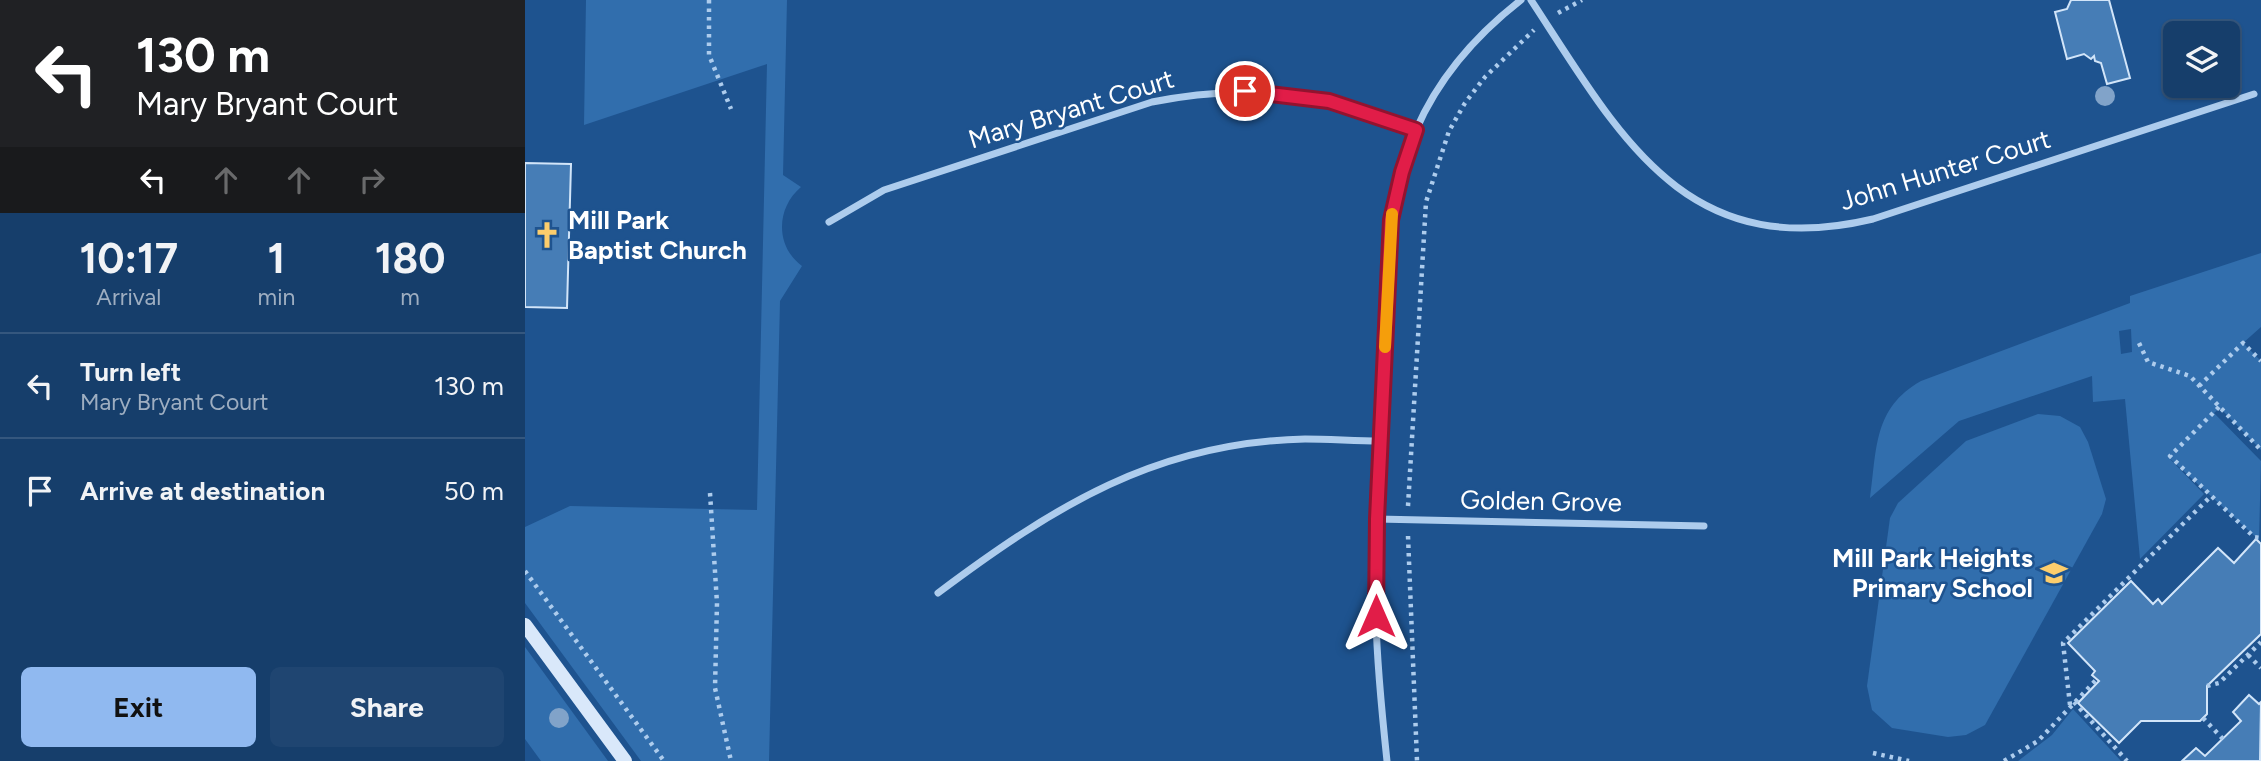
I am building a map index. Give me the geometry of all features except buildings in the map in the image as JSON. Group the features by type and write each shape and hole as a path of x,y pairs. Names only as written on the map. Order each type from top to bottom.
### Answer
{"main road":[{"path":"525,625 625,761"}],"street":[{"path":"1387,761 1377,650 1377,519 1391,220 1402,172 1416,130 1438,88 1479,35 1521,0"},
{"name":"John Hunter Court","path":"1531,0 1622,136 1651,168 1693,198 1718,211 1746,221 1783,227 1844,226 1873,219 2253,94"},
{"name":"Mary Bryant Court","path":"829,222 884,190 1152,102 1186,95 1263,91 1298,95 1359,109 1416,130"},
{"path":"938,593 1055,511 1094,490 1144,470 1218,449 1265,443 1304,439 1380,441"},
{"name":"Golden Grove","path":"1377,519 1704,526"}],"path":[{"path":"709,0 709,55 731,108"},
{"path":"1417,761 1411,657 1408,520 1423,235 1433,177 1449,131 1485,77 1524,37 1582,0"},
{"path":"2140,343 2148,362 2185,373 2261,450"},
{"path":"2199,386 2243,343 2261,361"},
{"path":"2219,407 2170,456 2254,537 2261,538"},
{"path":"710,493 717,603 715,688 731,761"},
{"path":"2127,761 2072,704 2063,643 2211,496"},
{"path":"525,571 664,761"},
{"path":"2207,686 2219,684 2261,642"},
{"path":"2248,655 2261,667"},
{"path":"2004,761 2038,741 2097,679"},
{"path":"2203,719 2223,739"},
{"path":"1873,753 1909,761"}],"shaded area":[{"path":"586,0 787,0 783,175 801,187 787,205 782,227 787,248 802,266 780,301 769,761 641,761 525,603 525,527 570,506 757,510 767,64 584,125"},
{"path":"2261,253 2261,327 2243,343 2261,361 2261,450 2220,408 2214,413 2261,461 2259,540 2167,456 2204,494 2140,559 2125,399 2093,402 2092,376 1959,421 1870,498 1880,431 1894,404 1905,392 1921,381 2130,303 2130,296","holes":["2131,329 2132,352 2121,354 2119,331"]},
{"path":"2038,414 2060,416 2080,427 2088,442 2106,499 2102,514 1985,725 1966,735 1948,737 1892,728 1872,710 1867,686 1890,518 1898,503 1966,441"},
{"path":"525,647 608,761 541,761 525,739"},
{"path":"2073,709 2121,761 2018,761 2052,735"}],"slow traffic":[{"path":"1385,347 1392,214"}],"place":[{"name":"Mill Park Baptist Church","path":"547,235"},
{"name":"Mill Park Heights Primary School","path":"2054,573"}],"route":[{"path":"1245,91 1298,95 1329,101 1416,130 1402,172 1391,220 1377,519 1376,616"}]}
